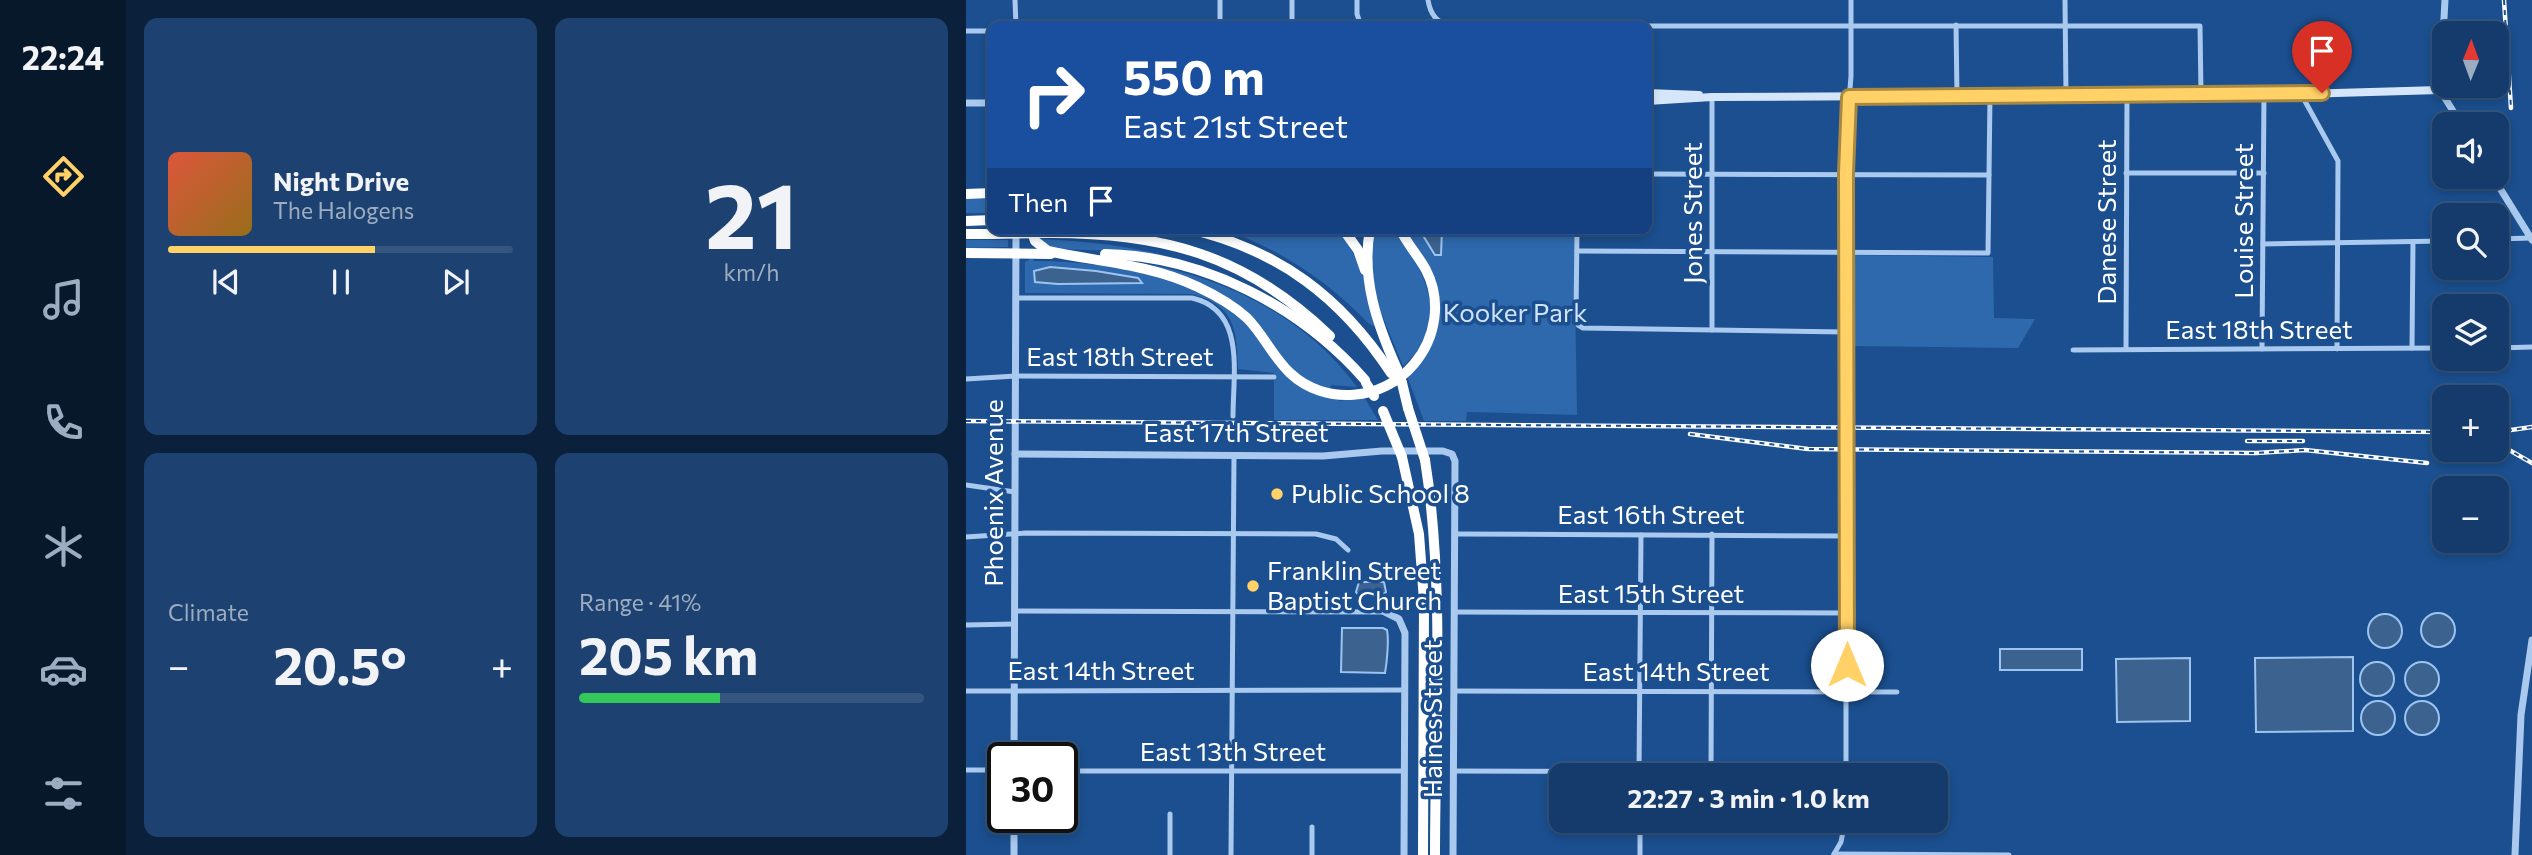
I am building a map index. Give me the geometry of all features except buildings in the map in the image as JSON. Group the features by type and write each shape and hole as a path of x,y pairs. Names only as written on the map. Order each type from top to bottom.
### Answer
{"highway":[{"path":"966,194 987,193"},
{"path":"966,220 987,220"},
{"path":"966,234 987,234"},
{"path":"1033,235 1035,242 1048,251 1143,267 1200,288 1230,304 1248,319 1283,366 1301,382 1329,394 1356,394 1377,390 1408,370 1428,341 1433,326 1435,293 1430,278 1404,235"},
{"path":"1110,235 1186,248 1222,261 1254,278 1297,306 1333,339 1383,411 1402,457 1419,534 1424,601 1423,855"},
{"path":"1209,235 1242,245 1299,275 1346,315 1394,371"},
{"path":"1347,235 1358,250 1369,283 1378,325 1425,460 1436,595 1435,855"},
{"path":"1369,235 1369,283"},
{"path":"966,253 1121,255 1146,258 1193,270 1273,304 1309,327 1337,350 1365,382"}],"main road":[{"path":"1652,101 1712,97 2301,94 2432,90"},
{"path":"1652,93 1687,93 1712,97"}],"street":[{"path":"1016,0 1016,21"},
{"path":"1220,0 1220,21"},
{"path":"1292,0 1292,21"},
{"path":"1357,0 1359,21"},
{"path":"1427,0 1432,14 1440,21"},
{"path":"1846,763 1846,173 1851,0"},
{"path":"2065,0 2066,95"},
{"path":"2444,21 2445,0"},
{"path":"1956,25 1957,96"},
{"path":"1652,26 2200,26 2201,94"},
{"path":"966,31 987,31"},
{"name":"Louise Street","path":"2262,349 2264,94"},
{"path":"2301,94 2338,161 2337,349"},
{"name":"Danese Street","path":"2126,349 2127,95"},
{"path":"1577,251 1988,253 1990,96"},
{"name":"Jones Street","path":"1712,97 1712,330"},
{"path":"966,103 987,103"},
{"path":"2126,173 2264,173"},
{"path":"1652,174 1989,175"},
{"path":"2500,189 2531,239"},
{"name":"Phoenix Avenue","path":"1014,742 1016,235"},
{"path":"1577,235 1576,318 1578,325 1583,328 1845,332"},
{"path":"2509,239 2531,239"},
{"path":"2263,244 2432,241"},
{"path":"2412,348 2413,242"},
{"path":"1016,298 1192,298 1204,302 1219,311 1230,326 1233,340 1233,416"},
{"name":"East 18th Street","path":"2073,350 2432,348"},
{"path":"2509,348 2532,348"},
{"name":"East 18th Street","path":"966,379 1016,376 1274,377"},
{"name":"East 17th Street","path":"1016,454 1323,456 1382,451 1443,451 1454,457"},
{"path":"1231,855 1234,455"},
{"name":"Haines Street","path":"1453,855 1454,457"},
{"path":"966,485 1015,492"},
{"path":"966,537 1015,534 1323,535 1341,542 1348,550"},
{"name":"East 16th Street","path":"1455,534 1847,536"},
{"path":"1711,763 1712,534"},
{"path":"1639,763 1641,535"},
{"path":"1015,611 1385,612"},
{"name":"Haines Street","path":"1385,612 1399,619 1404,628 1404,855"},
{"name":"East 15th Street","path":"1454,612 1847,613"},
{"path":"966,625 1015,624"},
{"path":"2515,855 2521,715 2532,640"},
{"name":"East 14th Street","path":"966,691 1405,690"},
{"name":"East 14th Street","path":"1454,691 1897,692"},
{"path":"966,770 987,770"},
{"name":"East 13th Street","path":"1078,771 1405,771"},
{"path":"1453,771 1549,773"},
{"path":"1170,814 1170,855"},
{"path":"1312,827 1312,855"},
{"path":"1014,833 1014,855"},
{"path":"1640,833 1640,855"},
{"path":"1843,833 1834,855 2009,855"}],"green space":[{"path":"966,198 987,199 987,213 966,213"},
{"path":"1238,235 1342,235 1362,269 1376,325 1368,323 1336,293 1301,267"},
{"path":"1372,235 1400,235 1417,263 1424,281 1430,316 1427,333 1418,350 1403,366 1377,303 1372,277"},
{"name":"Kooker Park","path":"1408,235 1423,235 1435,255 1441,254 1442,235 1574,235 1577,415 1467,412 1466,421 1424,421 1407,376 1423,359 1438,288"},
{"path":"1040,239 1141,250 1189,262 1237,280 1123,251 1054,249"},
{"path":"966,240 1008,240 1008,247 966,248"},
{"path":"1852,255 1993,257 1994,318 2035,319 2018,348 1852,346"},
{"path":"1032,258 1034,261 1114,267 1170,280 1197,290 1241,317 1278,365 1338,397 1339,401 1364,397 1378,420 1274,420 1274,373 1238,369 1231,321 1217,305 1192,294 1025,293 1025,262","holes":["1050,267 1138,278 1058,284 1035,282"]},
{"path":"1154,265 1213,282 1267,307 1316,342 1357,387 1331,385 1330,389 1316,385 1294,372 1249,315 1153,267"}],"shaded area":[{"path":"1423,235 1442,235 1441,255 1435,255"},
{"path":"1050,267 1138,278 1142,283 1035,282 1034,271"},
{"path":"1359,582 1384,582 1386,592 1381,596 1359,596 1356,592"},
{"path":"2438,613 2450,618 2455,630 2450,642 2438,647 2426,642 2421,630 2426,618"},
{"path":"2385,614 2397,619 2402,631 2397,643 2385,648 2373,643 2368,631 2373,619"},
{"path":"1342,628 1387,630 1385,673 1341,672"},
{"path":"2000,649 2082,649 2082,670 2000,670"},
{"path":"2353,657 2353,731 2256,732 2255,658"},
{"path":"2190,658 2190,721 2117,722 2116,659"},
{"path":"2377,662 2389,667 2394,679 2389,691 2377,696 2365,691 2360,679 2365,667"},
{"path":"2422,662 2434,667 2439,679 2434,691 2422,696 2410,691 2405,679 2410,667"},
{"path":"2378,701 2390,706 2395,718 2390,730 2378,735 2366,730 2361,718 2366,706"},
{"path":"2422,701 2434,706 2439,718 2434,730 2422,735 2410,730 2405,718 2410,706"}],"railway":[{"path":"2504,0 2511,108"},
{"path":"966,421 2432,432"},
{"path":"2509,430 2532,427"},
{"path":"1690,434 1808,449 2256,453 2305,450 2427,463"},
{"path":"2247,441 2303,441"},
{"path":"2509,450 2532,463"}],"place":[{"name":"Public School 8","path":"1277,494"},
{"name":"Franklin Street Baptist Church","path":"1253,586"}],"route":[{"path":"1847,665 1845,332 1849,97 2322,93"}]}
